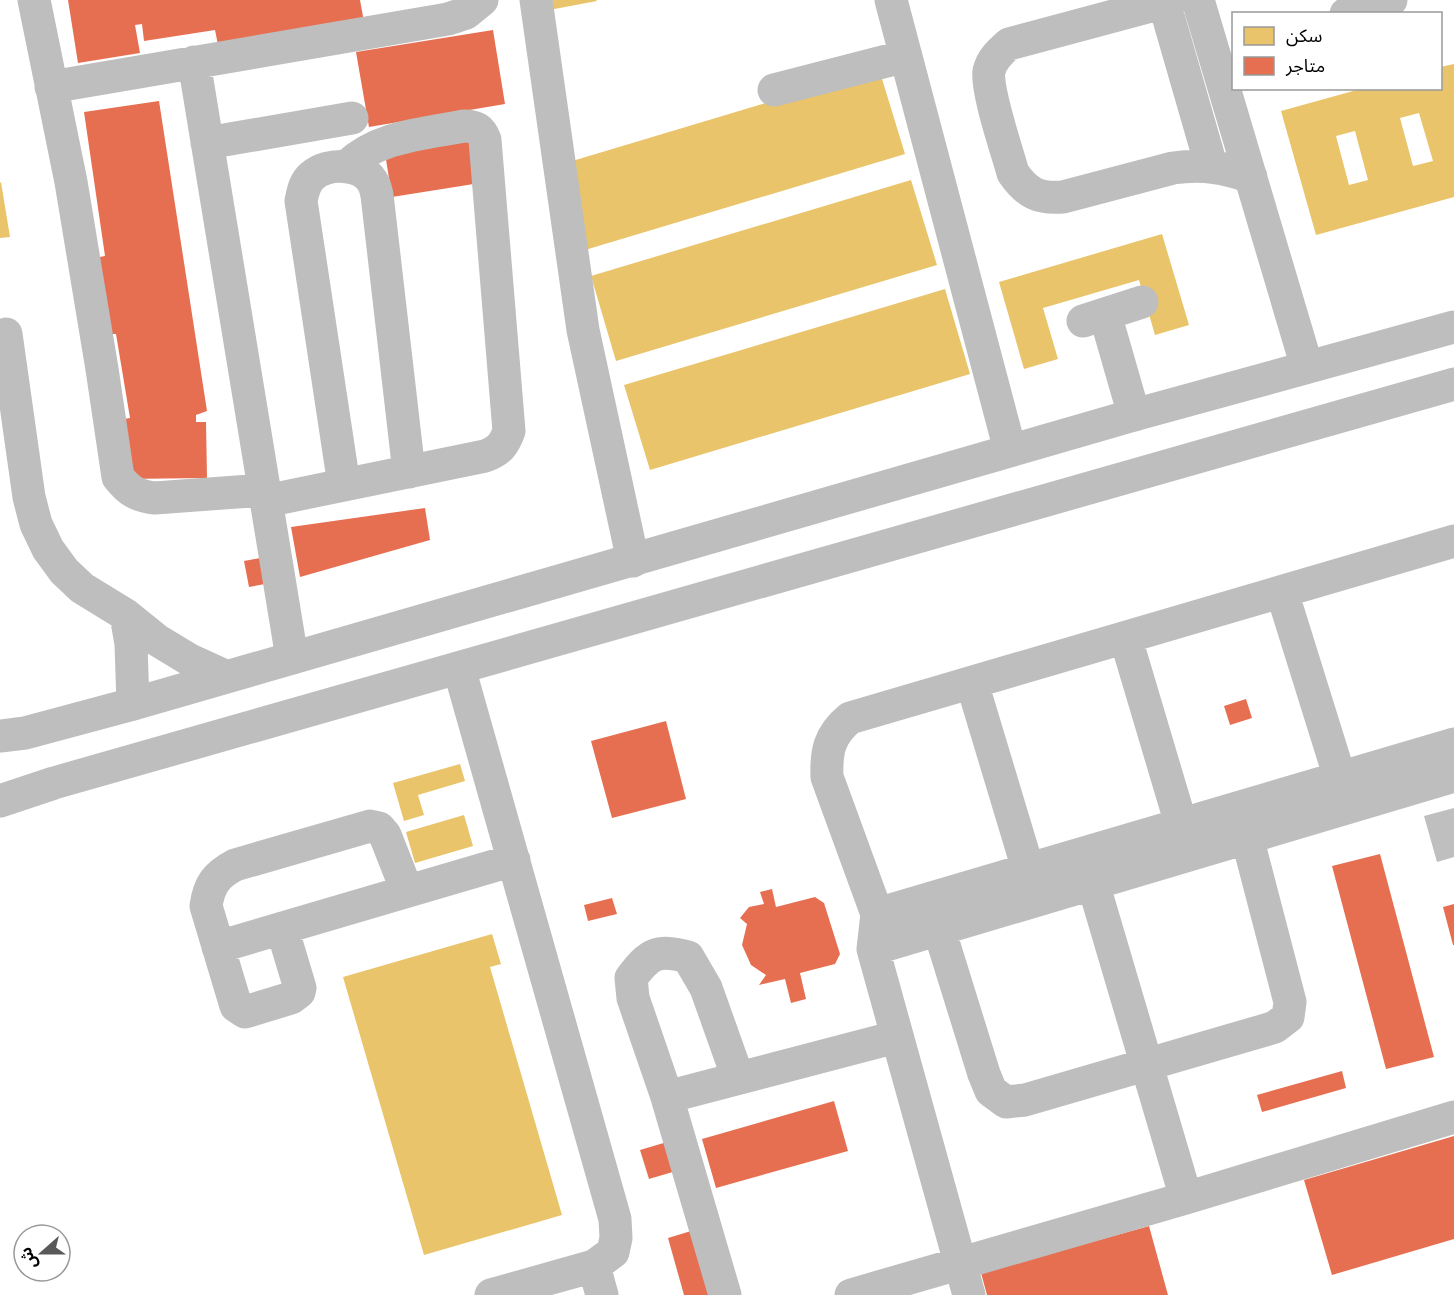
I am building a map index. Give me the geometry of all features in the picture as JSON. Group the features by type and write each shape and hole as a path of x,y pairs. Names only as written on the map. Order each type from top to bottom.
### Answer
{"main road":[{"path":"34,0 71,182 118,477 133,493 155,498 265,495 344,485 485,456 496,452 505,443 509,431 485,140 482,131 473,126 464,126 386,142 358,155 347,166"},
{"path":"51,87 448,19 466,13 482,0"},
{"path":"536,0 585,340 633,561"},
{"path":"891,0 1010,450"},
{"path":"1198,0 1224,50 1232,88"},
{"path":"1352,12 1391,0"},
{"path":"1211,165 1169,1 1009,44 996,55 989,70 989,86 1013,173 1022,185 1034,194 1048,198 1063,197 1192,165 1211,165 1231,169 1251,177"},
{"path":"774,90 906,56"},
{"path":"194,62 292,658"},
{"path":"1233,90 1251,177 1307,367"},
{"path":"207,143 352,118"},
{"path":"344,485 301,201 304,188 312,176 325,169 347,166 361,170 372,181 377,195 409,472"},
{"path":"1134,415 1094,317 1142,302"},
{"path":"0,736 36,730 133,704 1010,450 1454,327"},
{"path":"6,334 29,497 36,524 48,549 64,571 82,588 126,615 157,639 190,660 225,676"},
{"path":"0,801 54,783 1454,384"},
{"path":"969,1295 873,949 877,914 827,777 826,756 836,729 850,718 1126,639 1454,541"},
{"path":"1282,592 1340,778"},
{"path":"126,615 131,645 133,704"},
{"path":"1126,639 1181,824"},
{"path":"459,668 615,1220 616,1238 613,1252 598,1280 491,1295"},
{"path":"972,683 1028,870"},
{"path":"877,914 1454,744"},
{"path":"873,949 1454,776"},
{"path":"282,928 300,988 299,992 291,998 245,1012 236,1006 206,906 213,881 223,871 235,865 370,826 379,828 385,835 407,891"},
{"path":"939,929 984,1074 992,1091 1006,1102 1025,1100 1275,1027 1288,1017 1290,1002 1247,837"},
{"path":"218,947 514,860"},
{"path":"1093,883 1186,1198"},
{"path":"725,1295 667,1096 633,998 631,978 646,959 667,951 688,957 706,988 738,1078"},
{"path":"667,1096 896,1037"},
{"path":"851,1295 1186,1198 1454,1117"}],"shaded area":[{"path":"1454,808 1454,857 1437,862 1424,816"}],"building: سكن":[{"path":"547,0 596,0 597,1 549,10"},
{"path":"1454,64 1454,197 1316,235 1281,111 1357,90 1442,90 1442,67","holes":["1419,113 1433,161 1413,166 1400,118","1355,131 1368,180 1349,185 1336,136"]},
{"path":"879,69 905,154 585,250 559,165"},
{"path":"911,180 937,265 616,361 591,276"},
{"path":"0,183 10,237 0,238"},
{"path":"1162,234 1189,325 1155,335 1139,280 1043,308 1058,359 1024,369 999,282"},
{"path":"945,289 970,374 650,470 624,385"},
{"path":"460,764 465,781 418,795 424,815 404,821 393,783"},
{"path":"464,815 473,846 415,863 406,832"},
{"path":"492,934 501,964 490,967 562,1215 424,1255 343,977"}],"building: متاجر":[{"path":"68,0 360,0 364,22 218,45 215,30 144,41 142,24 135,25 140,53 78,63"},
{"path":"493,30 505,104 369,127 356,52"},
{"path":"159,101 207,411 196,415 196,422 206,422 207,478 124,479 124,419 130,418 116,334 105,334 94,258 105,256 84,112"},
{"path":"472,134 480,183 392,197 384,147"},
{"path":"425,508 430,540 300,577 291,527"},
{"path":"260,558 265,584 249,587 244,561"},
{"path":"1246,699 1252,718 1230,725 1224,706"},
{"path":"666,721 686,799 612,818 591,741"},
{"path":"1380,854 1434,1057 1386,1069 1332,866"},
{"path":"772,889 776,907 815,897 824,903 840,954 835,964 800,973 806,999 791,1003 785,979 759,985 766,975 751,965 742,945 747,924 740,918 749,907 764,904 760,892"},
{"path":"612,898 617,914 588,921 584,905"},
{"path":"1454,904 1454,945 1453,945 1443,907"},
{"path":"1342,1071 1346,1088 1262,1112 1257,1095"},
{"path":"834,1101 848,1151 716,1188 702,1139"},
{"path":"1454,1136 1454,1239 1332,1275 1304,1180"},
{"path":"667,1142 676,1171 649,1179 640,1150"},
{"path":"1149,1226 1168,1295 987,1295 981,1273"},
{"path":"691,1231 710,1295 684,1295 668,1238"}]}
